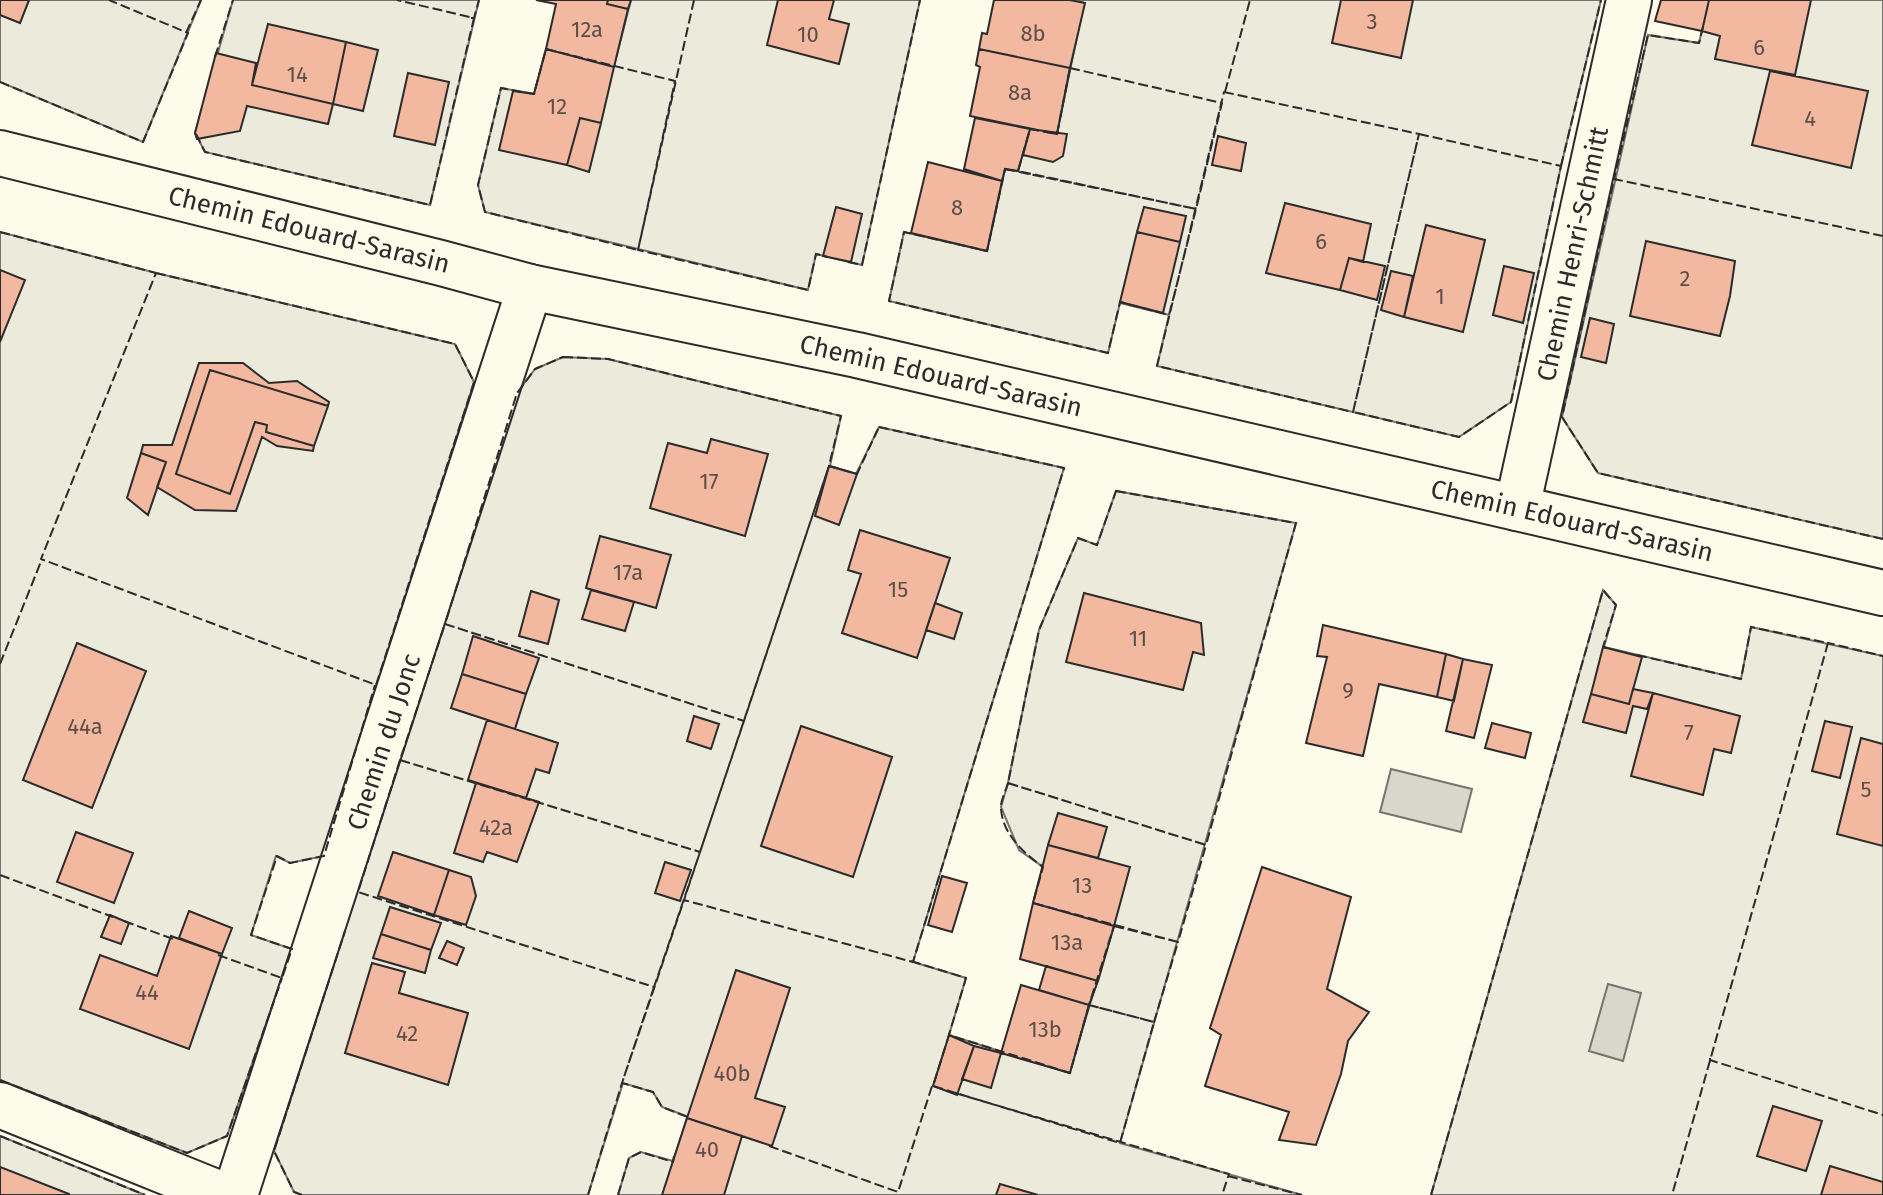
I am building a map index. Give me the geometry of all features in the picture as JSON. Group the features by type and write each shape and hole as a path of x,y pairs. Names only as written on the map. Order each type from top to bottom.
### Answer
{"street":[{"name":"Chemin Henri-Schmitt","path":"1517,508 1629,0"},
{"name":"Chemin Edouard-Sarasin","path":"0,153 530,287 857,355 1883,593"},
{"name":"Chemin du Jonc","path":"235,1195 530,287"},
{"path":"0,1105 223,1195"}],"shaded area":[{"path":"29,0 201,0 143,142 0,82 0,15 20,23"},
{"path":"233,0 479,0 430,205 205,152 195,133"},
{"path":"631,0 920,0 862,265 816,254 808,290 485,212 478,185 501,88 534,94 546,49 614,66"},
{"path":"1076,0 1601,0 1561,166 1511,402 1459,437 1157,366 1169,315 1120,303 1108,353 889,301 904,232 987,251 1005,169 1018,171 1030,129 1057,133 1084,3"},
{"path":"1709,0 1883,0 1883,539 1598,473 1562,417 1648,35 1699,43"},
{"path":"0,232 156,273 455,344 474,382 324,856 290,863 276,856 251,935 292,949 227,1136 187,1153 0,1080"},
{"path":"563,357 608,359 841,416 830,466 856,474 879,427 1064,468 913,962 966,978 949,1035 1069,1073 1114,926 1033,903 1043,867 1019,850 1001,807 1039,630 1078,538 1097,545 1116,491 1296,523 1120,1143 1302,1195 618,1195 629,1158 641,1152 673,1161 687,1118 705,1123 662,1107 653,1092 623,1083 588,1195 302,1195 294,1192 274,1151 517,393 535,369"},
{"path":"1603,590 1616,605 1604,647 1741,679 1751,627 1883,656 1883,1195 1431,1195"},
{"path":"1391,769 1472,789 1461,832 1380,812"},
{"path":"1608,984 1641,993 1623,1061 1589,1051"},
{"path":"0,1136 145,1195 0,1195"}],"building":[{"path":"0,0 29,0 20,23 0,15"},
{"path":"536,0 608,0 607,4 628,9 614,67 546,49 556,4"},
{"path":"608,0 631,0 628,9 607,4"},
{"path":"778,0 834,0 829,19 849,24 839,64 767,45"},
{"path":"994,0 1070,0 1085,3 1070,68 979,49 982,33 987,34"},
{"path":"1341,0 1413,0 1401,58 1332,43"},
{"path":"1661,0 1709,0 1702,31 1655,21"},
{"path":"1709,0 1811,0 1795,75 1715,59 1720,36 1702,31"},
{"path":"268,24 346,42 333,104 252,85"},
{"path":"346,42 378,50 363,111 333,104"},
{"path":"546,49 614,67 601,123 580,118 567,165 499,150 513,91 534,94"},
{"path":"979,49 1070,68 1057,134 970,116 980,67 976,65"},
{"path":"216,53 256,63 252,85 333,104 328,124 247,106 240,131 197,139 195,133"},
{"path":"1770,71 1868,91 1851,168 1752,145"},
{"path":"408,73 449,82 435,145 394,136"},
{"path":"580,118 601,123 589,172 567,165"},
{"path":"975,118 1030,129 1018,171 1005,169 1002,181 964,169"},
{"path":"1030,129 1067,134 1063,156 1053,162 1023,155"},
{"path":"1218,136 1246,143 1241,171 1212,165"},
{"path":"928,162 1002,181 987,251 911,233"},
{"path":"1285,203 1371,224 1363,262 1349,258 1340,290 1266,273"},
{"path":"836,207 862,214 851,262 823,256"},
{"path":"1144,207 1186,216 1180,242 1137,232"},
{"path":"1426,225 1485,240 1463,332 1404,317"},
{"path":"1137,232 1180,242 1163,313 1120,302"},
{"path":"1646,241 1735,261 1720,336 1630,316"},
{"path":"1349,258 1385,266 1377,300 1340,290"},
{"path":"1504,266 1534,273 1523,323 1493,315"},
{"path":"0,270 25,280 0,342"},
{"path":"1391,271 1413,276 1404,317 1381,310"},
{"path":"1590,318 1614,324 1606,363 1581,357"},
{"path":"199,363 243,363 269,383 297,381 329,402 328,406 210,370 176,474 230,494 255,422 267,425 266,432 314,446 313,451 277,446 262,437 236,511 195,510 157,487 166,462 141,453 143,445 172,445"},
{"path":"210,370 328,406 314,446 266,432 267,425 255,422 230,494 176,474"},
{"path":"711,439 768,454 745,536 650,508 668,443 707,453"},
{"path":"141,453 166,462 148,515 127,498"},
{"path":"829,466 857,474 839,525 815,516"},
{"path":"860,530 950,558 917,658 842,633 861,574 848,570"},
{"path":"600,536 671,555 656,608 586,588"},
{"path":"591,590 634,602 625,631 582,619"},
{"path":"531,591 559,600 548,644 519,636"},
{"path":"1084,593 1201,623 1204,655 1193,652 1183,690 1066,662"},
{"path":"935,603 962,613 954,639 926,630"},
{"path":"1323,625 1446,654 1437,697 1379,684 1363,756 1306,743 1327,657 1317,656"},
{"path":"473,636 539,658 526,694 462,674"},
{"path":"77,643 146,671 92,808 23,780"},
{"path":"1603,647 1642,657 1629,704 1591,694"},
{"path":"1446,654 1463,659 1454,701 1437,697"},
{"path":"1463,659 1492,665 1474,738 1446,731"},
{"path":"462,674 526,694 515,729 451,708"},
{"path":"1633,689 1653,693 1647,709 1633,706 1626,733 1583,722 1591,694 1629,704"},
{"path":"1653,693 1740,716 1731,753 1714,749 1703,795 1631,776"},
{"path":"694,716 719,724 711,749 687,741"},
{"path":"487,720 558,743 549,773 536,769 526,798 468,780"},
{"path":"1825,721 1852,727 1840,778 1812,771"},
{"path":"1492,723 1531,733 1525,758 1485,748"},
{"path":"801,726 892,757 853,877 761,846"},
{"path":"1861,738 1883,744 1883,846 1837,834"},
{"path":"476,783 539,802 517,862 487,852 483,862 454,853"},
{"path":"1058,813 1107,827 1098,858 1048,845"},
{"path":"76,832 133,853 114,903 57,882"},
{"path":"1048,845 1130,867 1114,926 1033,903"},
{"path":"393,852 449,870 434,915 378,896"},
{"path":"665,862 691,870 680,901 655,893"},
{"path":"1262,867 1351,897 1327,989 1369,1012 1348,1041 1341,1074 1316,1145 1279,1140 1289,1112 1205,1086 1221,1035 1210,1028"},
{"path":"449,870 471,877 476,896 466,925 434,915"},
{"path":"942,876 967,883 952,932 928,925"},
{"path":"1033,903 1114,926 1098,981 1020,959"},
{"path":"390,907 441,923 431,950 381,934"},
{"path":"189,911 232,928 222,954 179,938"},
{"path":"110,915 129,923 121,944 101,937"},
{"path":"381,934 431,950 425,973 373,958"},
{"path":"171,936 222,954 189,1049 80,1009 100,955 157,976"},
{"path":"447,941 464,948 457,965 439,958"},
{"path":"372,963 405,972 399,993 468,1013 448,1085 345,1053"},
{"path":"1046,966 1098,981 1089,1005 1039,990"},
{"path":"736,970 790,988 755,1098 785,1107 772,1146 687,1118"},
{"path":"1021,985 1089,1005 1070,1073 1001,1053"},
{"path":"949,1035 974,1046 957,1095 933,1086"},
{"path":"974,1046 1001,1053 991,1088 962,1079"},
{"path":"1773,1106 1822,1121 1806,1171 1757,1156"},
{"path":"687,1118 742,1136 724,1195 662,1195"},
{"path":"1830,1166 1883,1182 1883,1195 1821,1195"},
{"path":"0,1167 69,1194 69,1195 0,1195"},
{"path":"1000,1184 1038,1195 996,1195"}],"fence":[{"path":"0,82 143,142 188,33 109,0"},
{"path":"186,33 201,0"},
{"path":"215,57 233,0"},
{"path":"196,134 205,152 430,205 474,18 397,0"},
{"path":"471,18 474,18 479,0"},
{"path":"694,0 638,250 808,290 816,254 828,257"},
{"path":"848,262 862,265 920,0"},
{"path":"1225,92 1250,0"},
{"path":"1561,166 1601,0"},
{"path":"1617,180 1614,179 1648,35 1699,43 1703,27"},
{"path":"546,49 675,81 638,250 485,212 478,185 501,88 534,94 546,49"},
{"path":"1070,68 1222,103 1196,209 1018,171 1030,129 1057,134 1070,68"},
{"path":"1224,92 1419,134 1353,412 1157,366 1224,92"},
{"path":"1419,134 1561,166 1511,402 1459,437 1353,412 1419,134"},
{"path":"1005,169 1196,209 1169,315 1120,302 1108,353 889,301 904,232 987,251 1005,169"},
{"path":"1883,236 1614,179 1562,417 1598,473 1883,539"},
{"path":"0,232 156,273 155,276"},
{"path":"156,273 455,344 474,382 376,685 41,559 156,273"},
{"path":"563,357 608,359 841,416 829,466 744,721 445,624 517,393 535,369 563,357"},
{"path":"879,427 1064,468 913,962 684,900 829,466 857,474 879,427"},
{"path":"1116,491 1296,523 1206,845 1008,783 1039,630 1078,538 1097,545 1116,491"},
{"path":"0,664 42,559"},
{"path":"1431,1195 1603,590 1616,605 1603,647 1606,648"},
{"path":"445,624 744,721 700,852 400,760 445,624"},
{"path":"1637,655 1741,679 1751,627 1828,643 1672,1195"},
{"path":"1827,646 1828,643 1883,656"},
{"path":"218,955 282,978 292,949 251,935 277,856 290,863 324,856 375,685"},
{"path":"400,760 700,852 654,987 358,892 400,760"},
{"path":"1008,783 1206,845 1178,942 1033,903 1043,867 1022,849 1006,827 1001,806 1008,783"},
{"path":"0,875 113,917"},
{"path":"588,1195 622,1083 684,900 687,901"},
{"path":"124,921 173,939"},
{"path":"1114,926 1178,942 1154,1022 1089,1005 1114,926"},
{"path":"302,1195 294,1192 274,1151 345,931"},
{"path":"911,961 966,978 948,1038"},
{"path":"0,1080 187,1153 227,1136 282,978"},
{"path":"654,987 622,1083 653,1092 662,1107 690,1118"},
{"path":"1089,1005 1154,1022 1120,1143 933,1086 949,1035 1070,1073 1089,1005"},
{"path":"1710,1058 1883,1115"},
{"path":"769,1146 898,1192 933,1083"},
{"path":"955,1093 1229,1174 1222,1195"},
{"path":"0,1136 145,1195"},
{"path":"618,1195 629,1158 641,1152 673,1162 674,1156"},
{"path":"1228,1176 1302,1195"}]}
